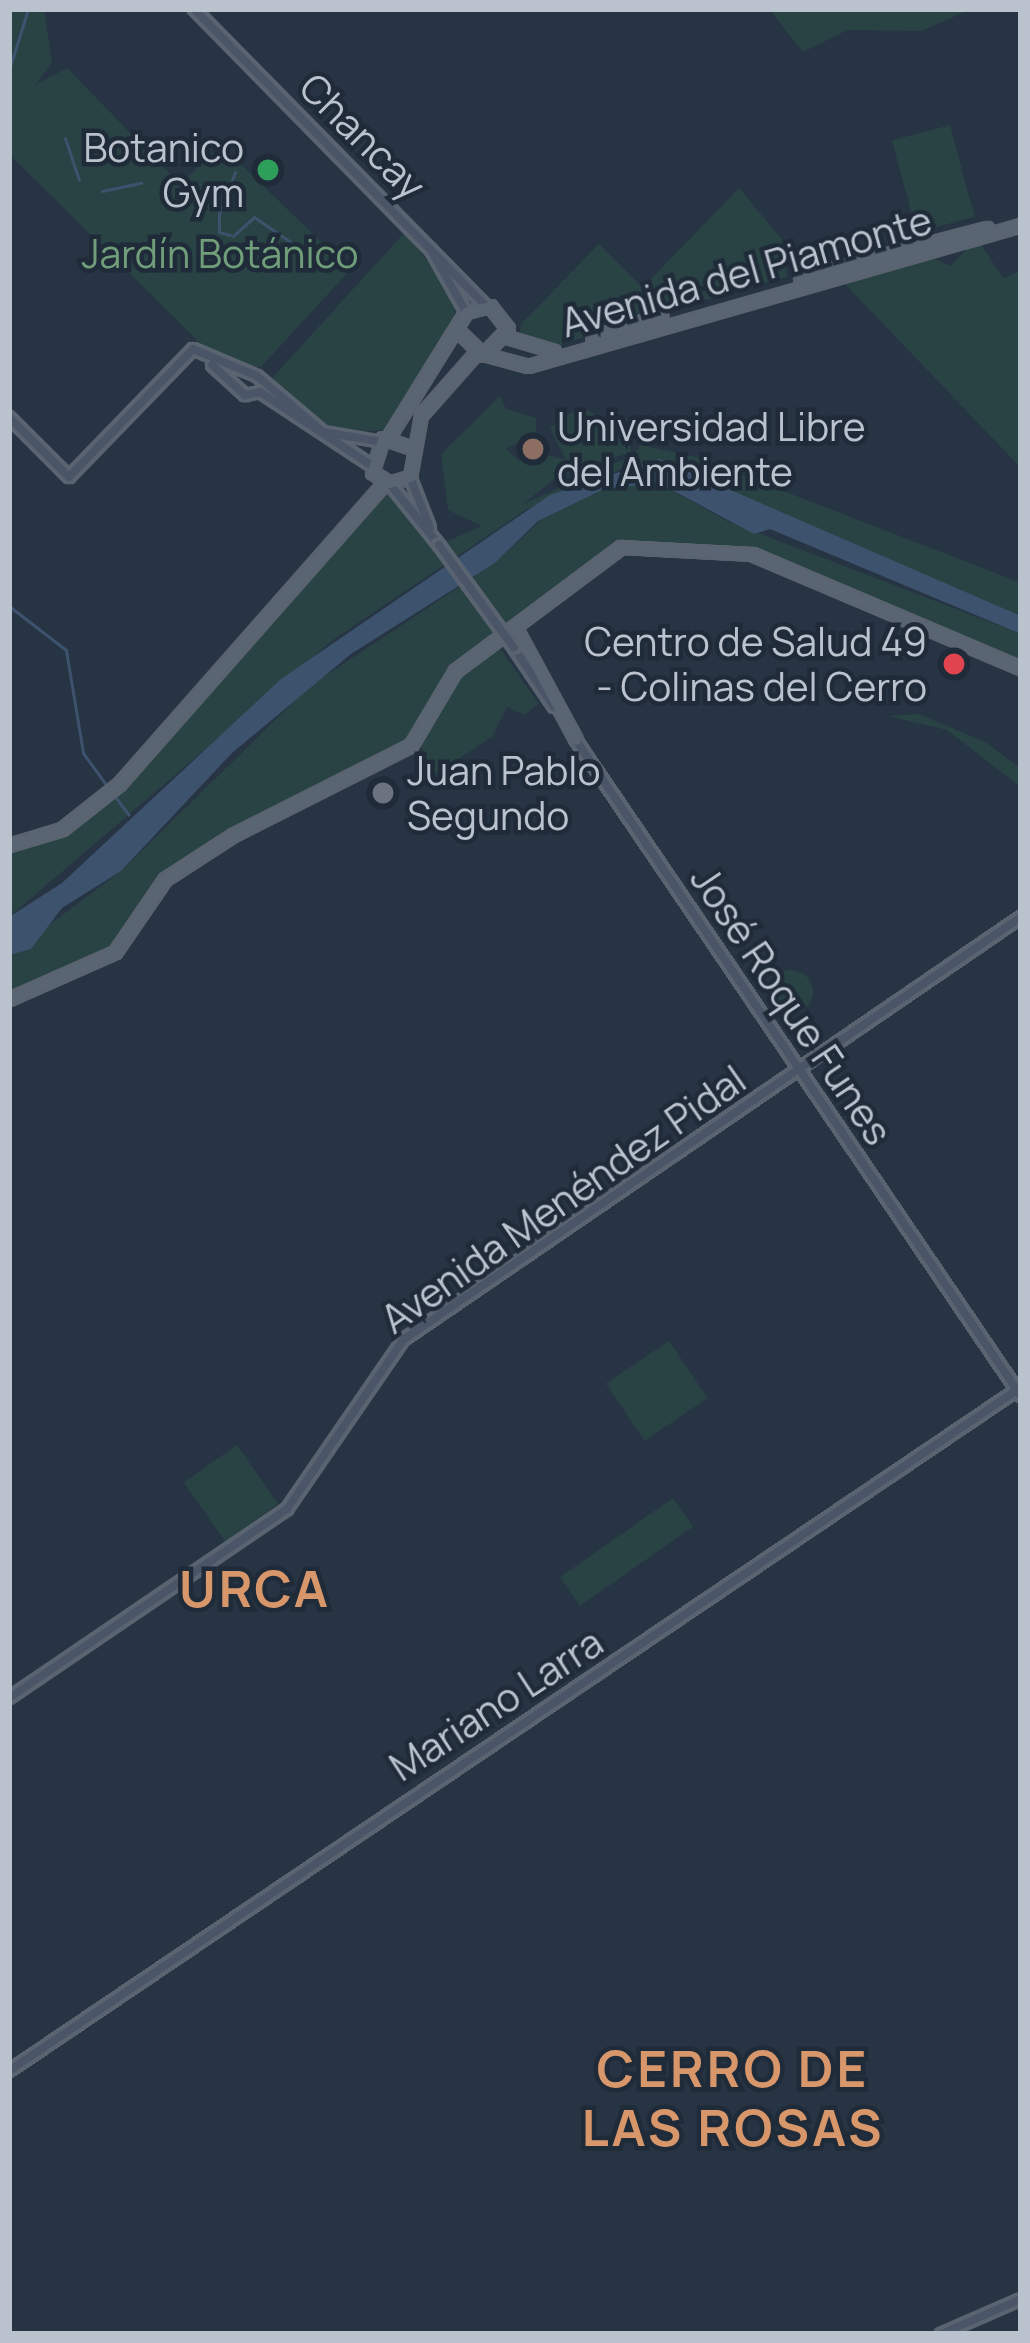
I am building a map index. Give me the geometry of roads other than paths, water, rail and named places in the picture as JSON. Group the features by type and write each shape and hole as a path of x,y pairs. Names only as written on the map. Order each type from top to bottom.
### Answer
{"main road":[{"name":"Chancay","path":"194,9 486,306"},
{"name":"Avenida del Piamonte","path":"507,337 549,352 1021,222"},
{"name":"Avenida del Piamonte","path":"487,355 528,366 1021,222"},
{"path":"193,349 248,375 323,432 377,441 389,436 459,332 466,312 423,239"},
{"path":"459,332 475,354 487,355 507,337 503,315 486,306 466,312"},
{"path":"193,349 241,389 261,388 369,464 439,545"},
{"path":"9,417 69,476 193,349"},
{"path":"439,545 410,477 415,449 429,402 475,354"},
{"path":"241,389 248,375"},
{"path":"389,436 415,449"},
{"path":"369,464 377,441"},
{"path":"9,845 62,830 106,796 387,483 410,477"},
{"name":"José Roque Funes","path":"439,545 514,648 1019,1393"},
{"path":"9,999 115,952 165,878 232,836 411,745 451,676 621,547 730,548 1021,668"},
{"path":"515,627 576,740"},
{"name":"Avenida Menéndez Pidal","path":"9,1698 287,1509 407,1336 1021,917"},
{"name":"Mariano Larra","path":"9,2071 1019,1393"},
{"path":"941,2334 1021,2299"}],"water":[{"path":"659,459 1021,616 1021,634 770,529 754,534 659,483 604,489 538,521 495,563 351,654 232,753 121,871 62,908 31,949 9,955 9,917 62,883 281,679 550,495"}],"waterway":[{"path":"9,70 28,9"},
{"path":"65,138 79,180"},
{"path":"230,235 219,232 219,214 235,172"},
{"path":"102,191 141,183"},
{"path":"233,236 254,217 298,247"},
{"path":"9,606 66,650 83,753 107,786"},
{"path":"113,794 129,815"}],"place":[{"name":"Botanico Gym","path":"268,170"},
{"name":"Universidad Libre del Ambiente","path":"533,449"},
{"name":"Centro de Salud 49 - Colinas del Cerro","path":"954,664"},
{"name":"Juan Pablo Segundo","path":"383,793"}],"district":[{"name":"URCA","path":"255,1588"},
{"name":"CERRO DE LAS ROSAS","path":"733,2098"}],"park label":[{"name":"Jardín Botánico","path":"220,253"}]}
